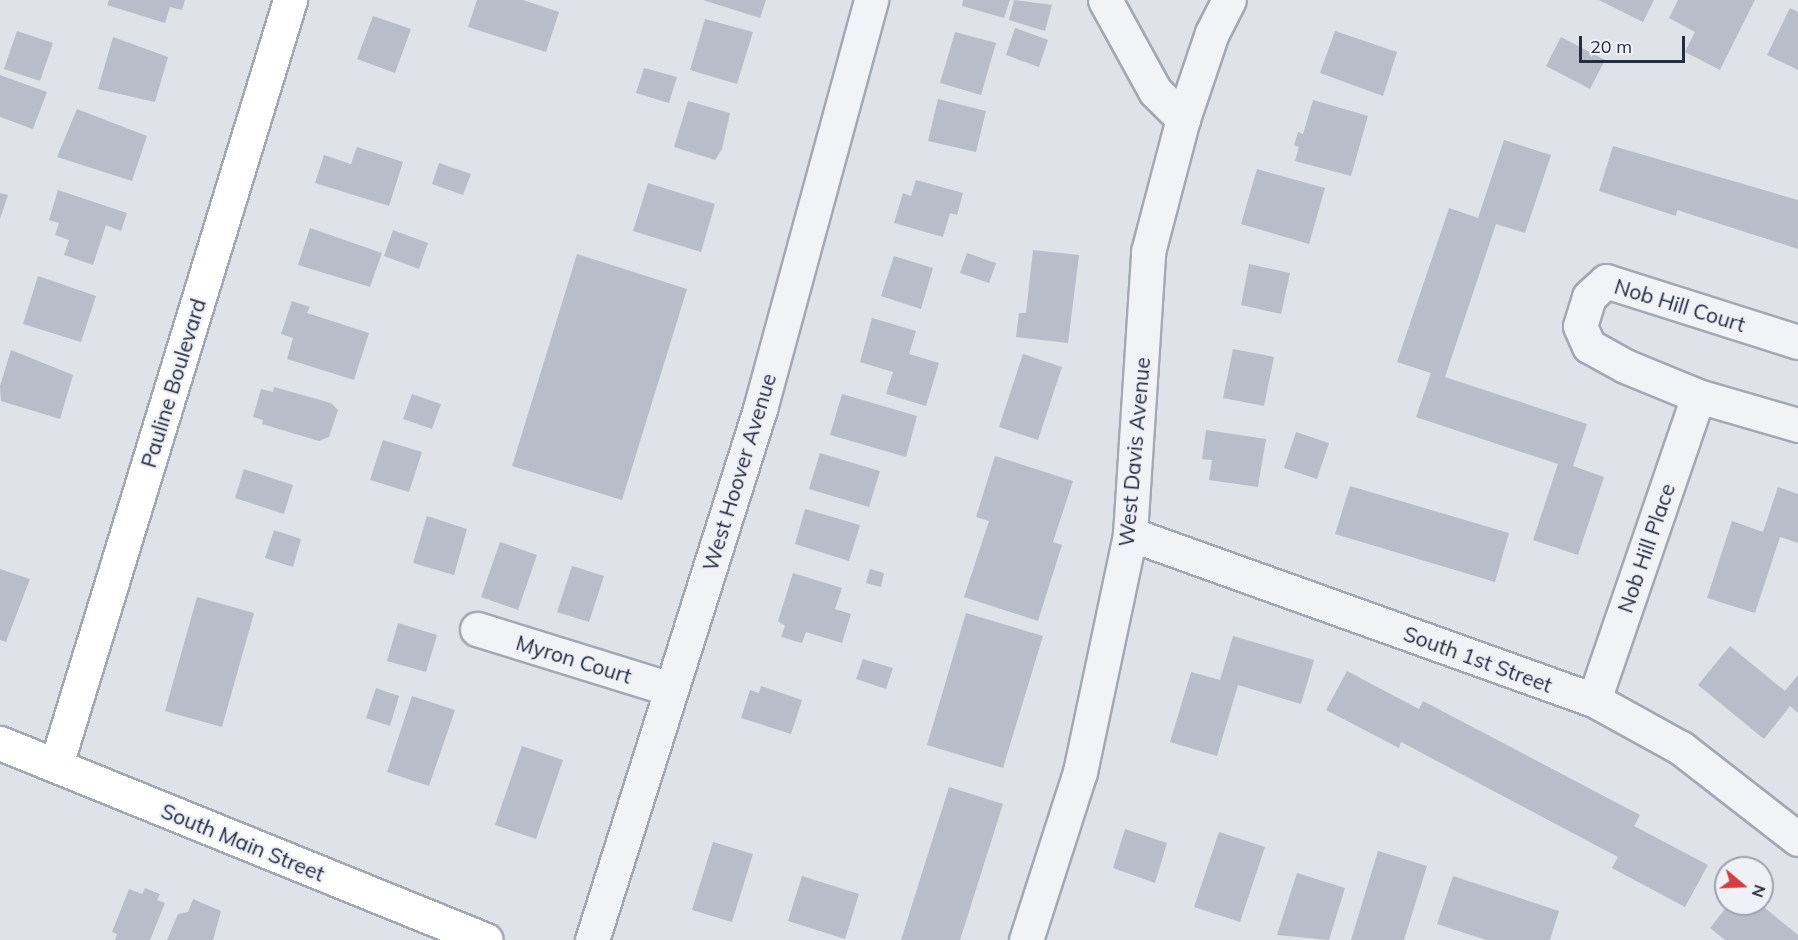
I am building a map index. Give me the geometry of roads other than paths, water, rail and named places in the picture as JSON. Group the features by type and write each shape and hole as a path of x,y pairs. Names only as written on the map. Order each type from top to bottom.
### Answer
{"street":[{"name":"Pauline Boulevard","path":"56,765 290,0"},
{"name":"West Hoover Avenue","path":"592,940 760,409 871,0"},
{"path":"1105,0 1155,91 1183,119"},
{"name":"West Davis Avenue","path":"1026,940 1080,772 1130,534 1148,252 1183,119 1212,33 1229,0"},
{"name":"Nob Hill Court","path":"1798,342 1606,281 1589,297 1580,326 1588,346 1698,396 1798,425"},
{"name":"Nob Hill Place","path":"1594,700 1698,396"},
{"name":"South 1st Street","path":"1130,534 1594,700 1681,748 1798,839"},
{"name":"Myron Court","path":"477,629 670,689"},
{"name":"South Main Street","path":"0,743 478,938"}]}
